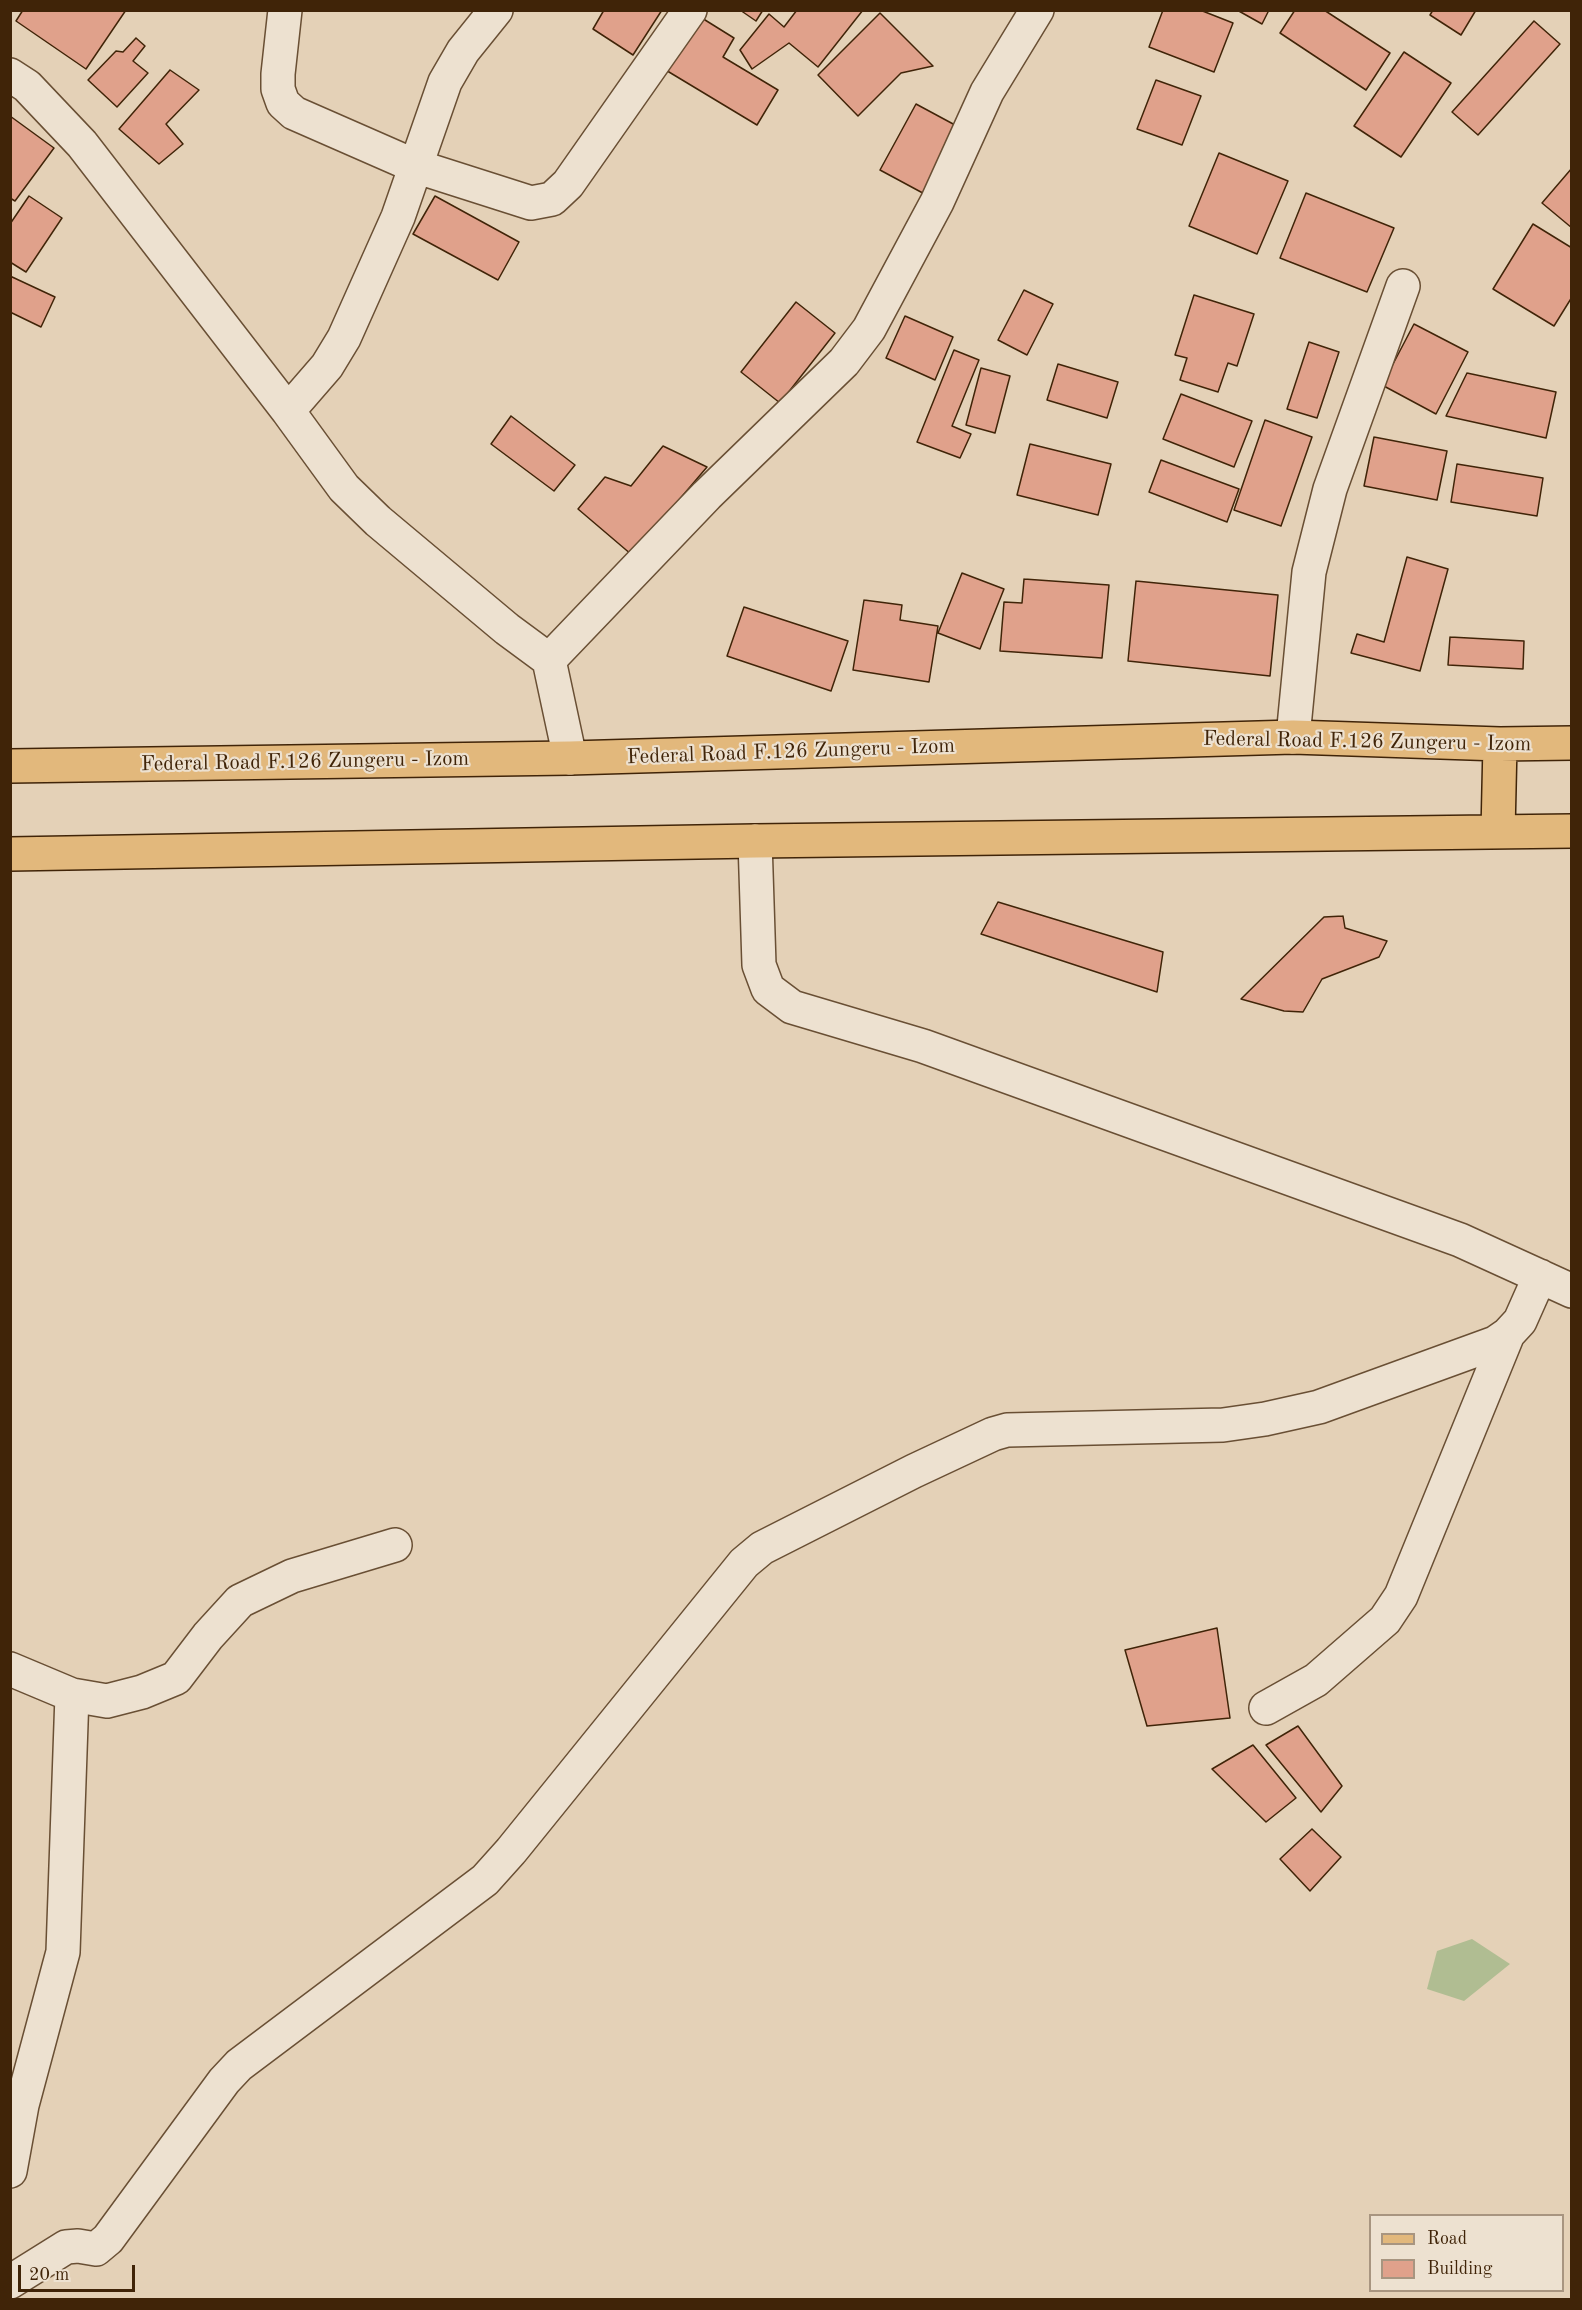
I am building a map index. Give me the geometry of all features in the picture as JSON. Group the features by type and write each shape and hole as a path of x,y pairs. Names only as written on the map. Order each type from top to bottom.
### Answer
{"main road":[{"name":"Federal Road F.126 Zungeru - Izom","path":"10,766 570,758 1293,736 1500,744 1572,743"},
{"path":"1498,832 1500,744"},
{"path":"10,854 755,841 1572,831"}],"street":[{"path":"285,10 278,89 283,103 294,113 416,166 531,203 552,199 581,168 690,10"},
{"path":"288,411 327,366 344,338 398,217 445,82 463,51 496,10"},
{"path":"549,660 707,495 850,354 869,328 938,202 987,92 1037,10"},
{"path":"10,75 27,86 82,144 288,411 344,488 378,520 507,629 549,660 570,758"},
{"path":"1293,736 1308,572 1330,489 1403,286"},
{"path":"755,841 759,964 768,989 792,1007 923,1046 1460,1239 1572,1291"},
{"path":"10,2282 66,2247 96,2249 108,2238 224,2081 239,2065 485,1880 744,1563 762,1548 914,1471 993,1434 1007,1430 1222,1425 1265,1419 1319,1407 1495,1343 1508,1334 1520,1321 1540,1276"},
{"path":"1266,1708 1293,1695 1316,1680 1385,1620 1401,1596 1508,1334"},
{"path":"10,1669 72,1695 107,1701 142,1692 176,1678 208,1636 240,1601 292,1576 394,1545"},
{"path":"10,2171 22,2104 63,1952 72,1695"}],"green space":[{"path":"1472,1939 1510,1964 1464,2001 1427,1989 1437,1951"}],"building":[{"path":"23,10 126,10 86,69 16,21"},
{"path":"604,10 662,10 633,55 593,29"},
{"path":"740,10 763,10 756,21"},
{"path":"797,10 863,10 818,67 789,43 752,69 740,50 769,14 784,27"},
{"path":"1163,10 1200,10 1233,23 1214,72 1149,47"},
{"path":"1237,10 1269,10 1262,24"},
{"path":"1295,10 1324,10 1390,53 1366,90 1280,33"},
{"path":"1433,10 1476,10 1461,35 1430,15"},
{"path":"880,13 933,66 901,73 858,116 818,75"},
{"path":"697,15 734,38 723,57 778,90 757,125 664,69"},
{"path":"1534,21 1560,44 1478,135 1452,112"},
{"path":"136,38 145,46 133,61 148,73 117,107 88,80 116,51 123,52"},
{"path":"1404,52 1451,83 1401,157 1354,126"},
{"path":"170,70 199,90 166,124 183,144 159,164 119,129"},
{"path":"1156,80 1201,96 1182,145 1137,129"},
{"path":"916,104 968,132 932,198 880,170"},
{"path":"10,116 54,148 15,201 10,198"},
{"path":"1219,153 1288,181 1257,254 1189,226"},
{"path":"1572,168 1572,228 1542,203"},
{"path":"1306,193 1394,228 1367,292 1280,258"},
{"path":"29,196 62,218 26,272 10,262 10,224"},
{"path":"435,196 519,242 498,280 413,234"},
{"path":"1533,224 1572,248 1572,297 1554,326 1493,289"},
{"path":"10,276 55,297 41,327 10,312"},
{"path":"1024,290 1053,304 1027,355 998,340"},
{"path":"1194,295 1254,314 1237,366 1228,363 1218,392 1180,380 1187,358 1175,355"},
{"path":"796,302 835,333 780,403 741,372"},
{"path":"905,316 953,337 935,380 886,358"},
{"path":"1414,324 1468,352 1436,414 1382,385"},
{"path":"1309,342 1339,352 1317,418 1287,409"},
{"path":"954,350 979,360 952,426 971,434 960,458 917,442"},
{"path":"1058,364 1118,382 1107,418 1047,400"},
{"path":"981,368 1010,376 995,433 966,425"},
{"path":"1467,373 1556,392 1546,438 1446,416"},
{"path":"1181,394 1252,421 1234,467 1163,439"},
{"path":"511,416 575,465 554,491 491,444"},
{"path":"1265,420 1312,437 1281,526 1234,510"},
{"path":"1374,437 1447,451 1437,500 1364,486"},
{"path":"1030,444 1111,464 1098,515 1017,495"},
{"path":"663,446 707,467 632,555 578,509 605,477 631,486"},
{"path":"1161,460 1239,489 1227,522 1149,492"},
{"path":"1457,464 1543,478 1537,516 1451,502"},
{"path":"1407,557 1448,569 1420,671 1351,653 1357,634 1384,642"},
{"path":"962,573 1004,589 980,649 938,633"},
{"path":"1024,579 1109,585 1102,658 1000,651 1004,602 1022,603"},
{"path":"1136,581 1278,595 1270,676 1128,661"},
{"path":"864,600 902,605 900,620 938,626 929,682 853,670"},
{"path":"744,607 848,641 831,691 727,656"},
{"path":"1450,637 1524,641 1523,669 1448,665"},
{"path":"998,902 1163,952 1157,992 981,934"},
{"path":"1343,916 1345,928 1387,941 1379,957 1322,979 1303,1012 1284,1011 1241,999 1324,917"},
{"path":"1217,1628 1230,1718 1147,1726 1125,1650"},
{"path":"1298,1726 1342,1786 1321,1812 1266,1745"},
{"path":"1253,1745 1296,1798 1266,1822 1212,1769"},
{"path":"1312,1829 1341,1857 1310,1891 1280,1859"}]}
